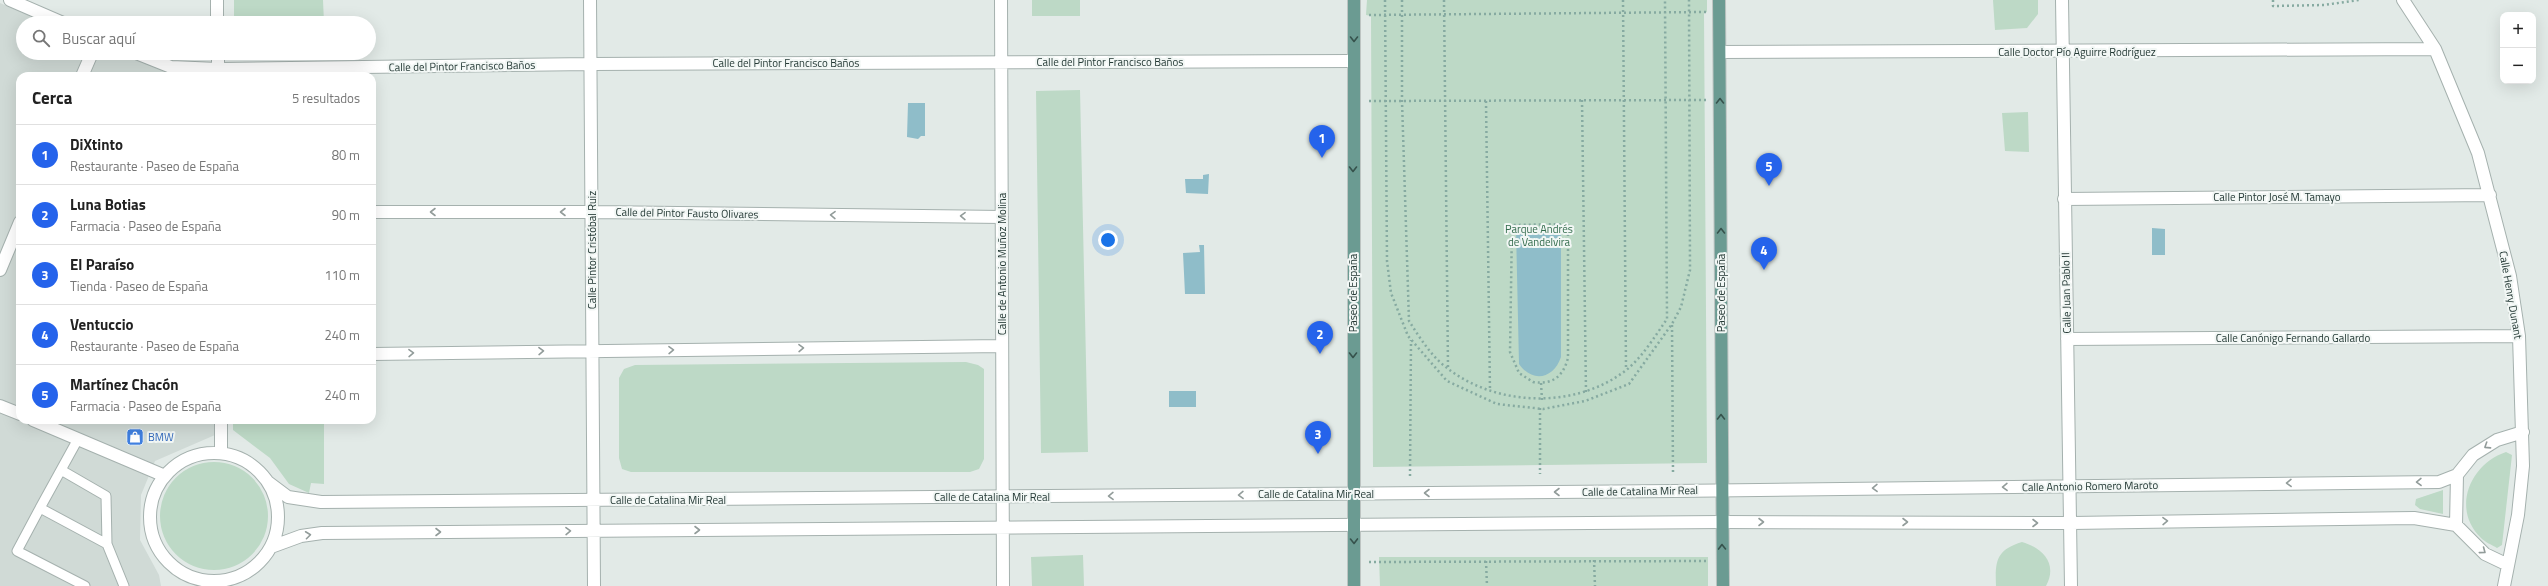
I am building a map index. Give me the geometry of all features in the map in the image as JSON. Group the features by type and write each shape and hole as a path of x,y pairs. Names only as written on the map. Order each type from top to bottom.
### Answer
{"main road":[{"name":"Paseo de España","path":"1354,0 1354,586"},
{"name":"Paseo de España","path":"1720,0 1723,586"}],"street":[{"path":"10,0 47,16"},
{"path":"217,0 217,16"},
{"name":"Calle Pintor Cristóbal Ruiz","path":"590,0 594,586"},
{"name":"Calle de Antonio Muñoz Molina","path":"1001,0 1003,586"},
{"name":"Calle Juan Pablo II","path":"2062,0 2064,199 2072,523 2071,586"},
{"name":"Calle Henry Dunant","path":"2403,0 2435,49 2478,153 2510,276 2519,336 2523,466 2518,515 2504,586"},
{"name":"Calle Doctor Pío Aguirre Rodríguez","path":"1720,52 2062,52 2435,49"},
{"path":"84,72 89,60"},
{"name":"Calle del Pintor Francisco Baños","path":"154,60 181,72 591,64 1354,61"},
{"path":"218,60 218,72"},
{"name":"Calle Pintor José M. Tamayo","path":"2064,199 2490,195"},
{"name":"Calle del Pintor Fausto Olivares","path":"376,212 592,212 1002,217"},
{"path":"0,270 16,232"},
{"name":"Calle Canónigo Fernando Gallardo","path":"2067,339 2519,336"},
{"path":"376,354 1002,346"},
{"path":"0,406 16,412"},
{"path":"42,424 165,476"},
{"path":"221,424 221,453"},
{"path":"2456,525 2457,475 2473,455 2497,440 2523,432"},
{"path":"221,453 248,462 268,482 274,494 278,521 271,547 257,564 239,576 194,582 185,573 167,560 155,541 150,518 151,507 158,486 165,476 190,458 221,453"},
{"name":"Calle Antonio Romero Maroto","path":"1722,490 2439,482 2457,475"},
{"name":"Calle de Catalina Mir Real","path":"268,482 288,497 321,502 1722,490"},
{"path":"271,547 301,536 322,533 1722,522 2072,523 2414,518 2456,525 2485,554 2508,565"}],"lane":[{"path":"78,439 17,550 85,586"},
{"path":"61,470 106,496 107,544 124,586"},
{"path":"40,508 107,544"}],"path":[{"path":"1384,0 1388,261 1390,287 1411,340 1447,381 1497,404 1540,408 1585,401 1629,384 1672,324 1680,307 1690,270 1689,0"},
{"path":"1402,0 1402,101 1409,321 1425,345 1448,368 1490,391 1542,400 1586,392 1626,370 1651,343 1667,319 1665,0"},
{"path":"1444,0 1448,368"},
{"path":"1623,0 1626,370"},
{"path":"2273,0 2273,6 2324,5 2359,0"},
{"path":"1354,15 1707,12"},
{"path":"1582,100 1586,392"},
{"path":"1367,102 1720,100"},
{"path":"1486,101 1490,391"},
{"path":"1568,224 1568,358 1564,371 1553,380 1541,383 1533,382 1519,373 1510,352 1512,225 1568,224"},
{"path":"1672,324 1673,472"},
{"path":"1410,476 1411,340"},
{"path":"1541,383 1542,400"},
{"path":"1540,408 1540,474"},
{"path":"1594,560 1595,586"},
{"path":"1354,562 1594,560 1722,562"},
{"path":"1486,561 1487,586"}],"shaded area":[{"path":"0,3 31,16 16,16 16,60 137,60 165,72 16,72 16,424 214,424 215,435 155,461 141,495 140,540 159,575 161,586 0,586"}],"green space":[{"path":"234,0 323,0 324,16 234,16"},
{"path":"1032,0 1080,0 1080,16 1032,16"},
{"name":"Parque Andrés de Vandelvira","path":"1367,0 1707,0 1707,12 1704,13 1707,463 1373,467 1371,16 1366,15"},
{"path":"1993,0 2038,0 2038,14 2027,28 1995,30"},
{"path":"1080,90 1088,452 1041,453 1036,91"},
{"path":"2028,112 2029,152 2005,151 2002,113"},
{"path":"966,362 978,365 984,369 984,459 979,469 970,472 631,472 622,469 619,458 619,378 624,369 635,365"},
{"path":"233,424 324,424 324,484 311,483 309,493 289,484 270,458 233,430"},
{"path":"2506,452 2512,455 2502,545 2497,548 2481,538 2472,526 2467,514 2466,501 2474,477 2483,466 2493,458"},
{"path":"214,462 234,467 252,478 263,496 268,516 263,536 252,554 234,565 214,570 194,565 176,554 165,536 160,516 165,496 176,478 194,467"},
{"path":"2443,490 2443,514 2420,509 2415,505 2416,499"},
{"path":"2022,542 2036,548 2046,558 2050,571 2046,586 1996,586 1996,570 1999,558 2007,549"},
{"path":"1083,555 1084,586 1032,586 1031,557"},
{"path":"1379,557 1708,557 1708,586 1380,586"}],"water":[{"path":"908,103 925,103 925,136 921,136 918,139 907,137"},
{"path":"1209,174 1208,194 1186,193 1185,179 1203,179 1203,175"},
{"path":"2152,228 2165,229 2165,255 2152,255"},
{"path":"1516,229 1561,229 1561,357 1553,370 1543,376 1530,374 1519,364"},
{"path":"1199,245 1204,245 1205,294 1185,294 1183,253 1200,252"},
{"path":"1169,391 1196,391 1196,407 1169,407"}],"place":[{"name":"DiXtinto","path":"1322,158"},
{"name":"Martínez Chacón","path":"1769,186"},
{"name":"Ventuccio","path":"1764,270"},
{"name":"Luna Botias","path":"1320,354"},
{"name":"BMW","path":"135,437"},
{"name":"El Paraíso","path":"1318,454"}]}
